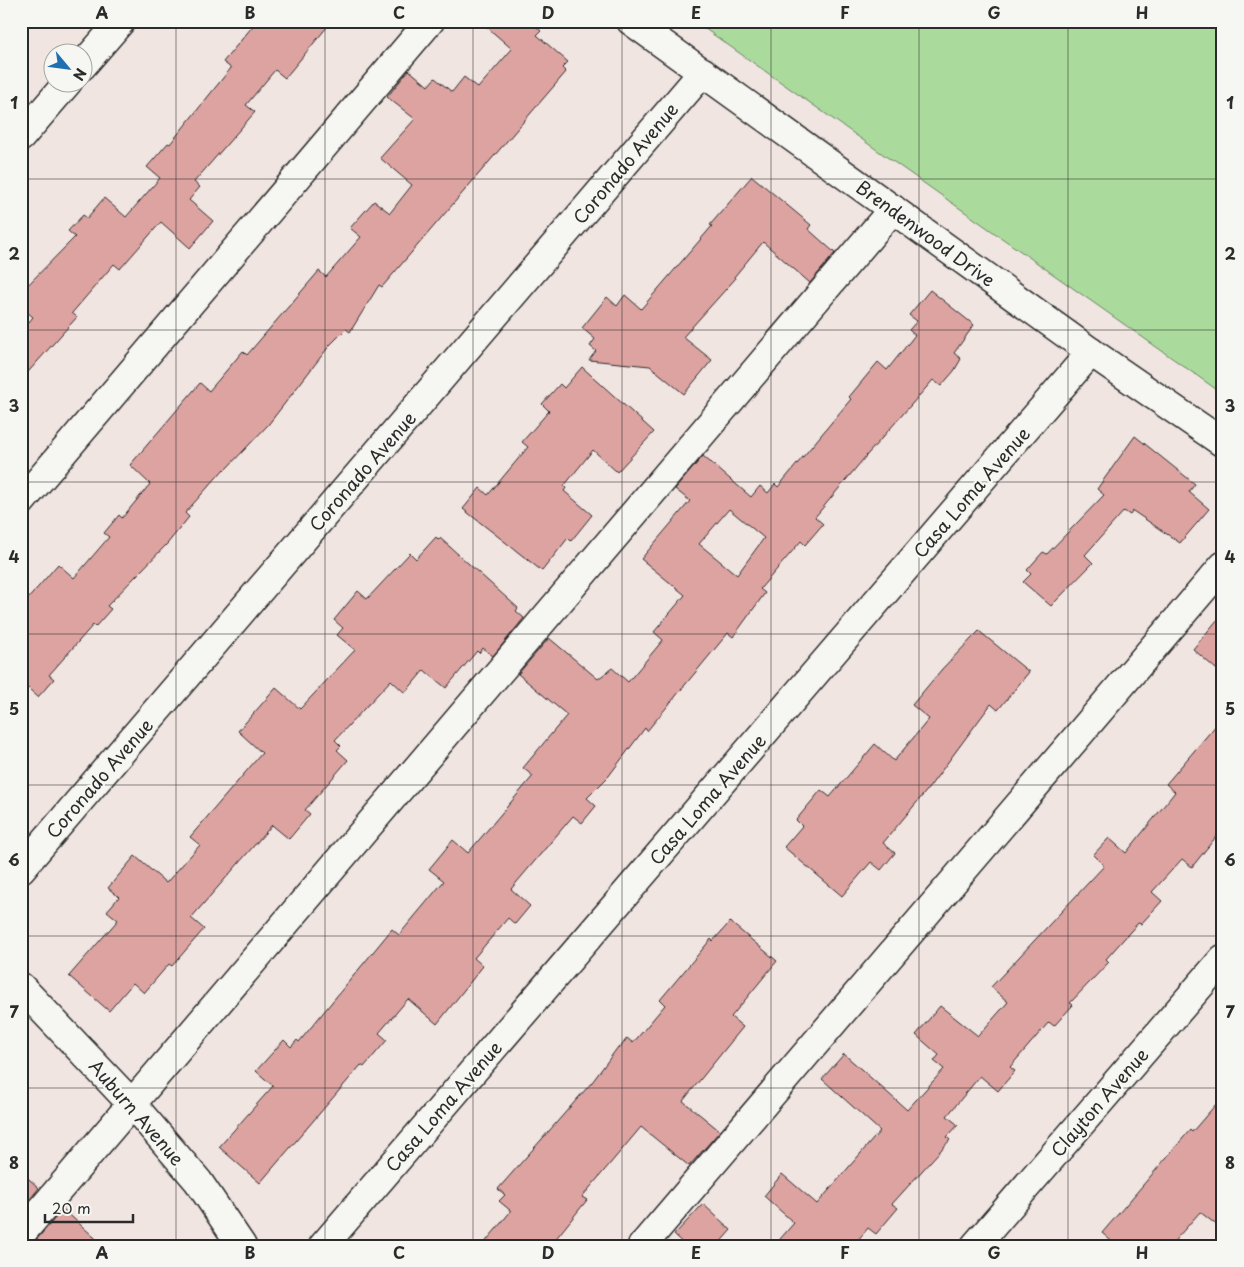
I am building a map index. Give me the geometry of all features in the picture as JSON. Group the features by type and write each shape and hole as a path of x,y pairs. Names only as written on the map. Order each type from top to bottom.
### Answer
{"street":[{"path":"92,54 121,21"},
{"path":"21,502 430,21"},
{"name":"Brendenwood Drive","path":"631,21 1091,352 1223,443"},
{"name":"Coronado Avenue","path":"21,869 703,72"},
{"path":"21,137 59,92"},
{"path":"21,1234 893,209"},
{"name":"Casa Loma Avenue","path":"323,1246 1091,352"},
{"path":"642,1246 1223,566"},
{"name":"Clayton Avenue","path":"975,1246 1223,959"},
{"name":"Auburn Avenue","path":"21,987 132,1104 198,1181 242,1246"}],"green space":[{"path":"694,21 1223,21 1223,394"}],"building":[{"path":"257,21 332,21 285,78 275,70 246,105 255,112 194,182 200,187 189,200 213,221 190,248 161,222 120,269 114,264 72,313 77,317 21,380 21,332 33,317 21,307 21,292 75,237 68,231 83,215 87,218 104,198 126,217 160,178 147,167 168,143 170,144 231,68 223,62"},
{"path":"480,21 530,21 541,31 537,35 568,62 562,68 566,72 382,287 379,285 350,332 346,329 330,345 268,425 224,469 185,513 189,517 167,544 107,606 111,609 95,627 93,625 49,675 54,679 38,697 21,682 21,607 58,564 74,578 109,537 104,533 119,515 122,518 150,484 130,465 200,383 209,391 243,351 247,355 319,271 326,277 361,237 350,228 374,201 390,213 412,185 380,158 415,119 387,97 409,70 428,86 435,78 452,92 464,77 478,88 512,49"},
{"path":"752,176 811,225 808,229 835,253 810,283 763,242 734,277 735,279 683,337 712,360 684,394 650,366 589,360 596,351 590,346 595,339 582,328 607,297 617,306 625,295 641,309"},
{"path":"930,290 974,325 954,353 961,359 954,371 941,386 933,380 866,456 815,517 823,524 805,545 801,541 760,589 765,593 733,637 728,633 647,731 645,728 608,777 587,798 596,806 582,823 573,816 511,889 530,906 515,924 508,918 474,958 483,966 437,1024 408,999 379,1033 387,1040 364,1067 361,1065 260,1183 219,1147 273,1086 256,1071 284,1040 291,1047 297,1040 299,1042 392,929 399,935 444,881 429,869 453,840 468,853 533,776 523,768 567,715 518,674 549,638 598,679 612,668 628,682 663,640 654,632 685,595 641,559 690,501 675,489 703,456 751,497 760,486 768,493 775,484 778,487 851,399 849,397 878,362 887,370 915,335 909,330 917,321 909,315","holes":["729,509 764,538 737,575 699,544"]},
{"path":"582,367 654,432 617,472 593,450 564,486 566,488 564,491 592,515 571,541 568,538 542,571 463,509 480,488 488,495 528,447 522,442 549,411 542,404 560,384 564,388"},
{"path":"1135,436 1195,484 1189,492 1209,509 1180,543 1133,511 1130,515 1124,511 1085,555 1093,563 1051,606 1023,582 1031,574 1027,570 1043,552 1047,554 1104,495 1097,489"},
{"path":"436,537 439,540 440,538 518,608 516,611 524,618 493,656 483,648 479,653 477,651 446,688 424,670 405,693 391,680 335,740 341,746 337,750 348,760 305,810 310,814 289,839 272,825 191,918 204,929 172,966 169,964 144,993 133,983 109,1011 69,976 118,920 107,911 119,897 108,888 135,856 166,883 200,845 190,837 262,753 238,731 276,688 300,709 355,650 337,635 343,628 334,620 358,591 367,599 410,553 416,559"},
{"path":"1223,613 1223,675 1193,649"},
{"path":"979,631 1029,672 998,710 991,704 928,789 883,843 895,853 881,870 871,862 842,896 784,847 802,826 796,820 821,790 830,797 875,744 894,761 929,719 912,705 942,669"},
{"path":"1223,717 1223,828 1192,867 1182,859 1152,892 1162,901 1141,924 1138,923 1106,959 1109,962 1070,1003 1073,1005 1054,1026 1049,1022 1010,1067 1015,1071 998,1091 980,1076 947,1116 958,1125 947,1137 950,1140 892,1204 898,1208 876,1234 868,1228 853,1246 774,1246 794,1223 764,1196 782,1174 817,1204 880,1131 822,1079 844,1054 907,1110 944,1069 934,1061 939,1055 916,1035 940,1006 978,1036 1008,1002 991,987 1104,866 1093,855 1109,838 1126,853 1175,792 1166,784"},
{"path":"730,922 777,961 731,1017 743,1027 683,1101 720,1131 689,1166 641,1127 582,1197 587,1200 550,1246 482,1246 511,1211 499,1201 505,1195 498,1189 593,1081 618,1047 620,1048 627,1038 633,1043 665,1005 660,1000 711,939 713,941"},
{"path":"1223,1096 1223,1230 1200,1212 1170,1246 1117,1246 1102,1233 1190,1130 1192,1132"},
{"path":"21,1172 39,1188 21,1210"},
{"path":"703,1204 731,1230 717,1246 686,1246 674,1235"},
{"path":"63,1209 104,1246 31,1246"}]}
